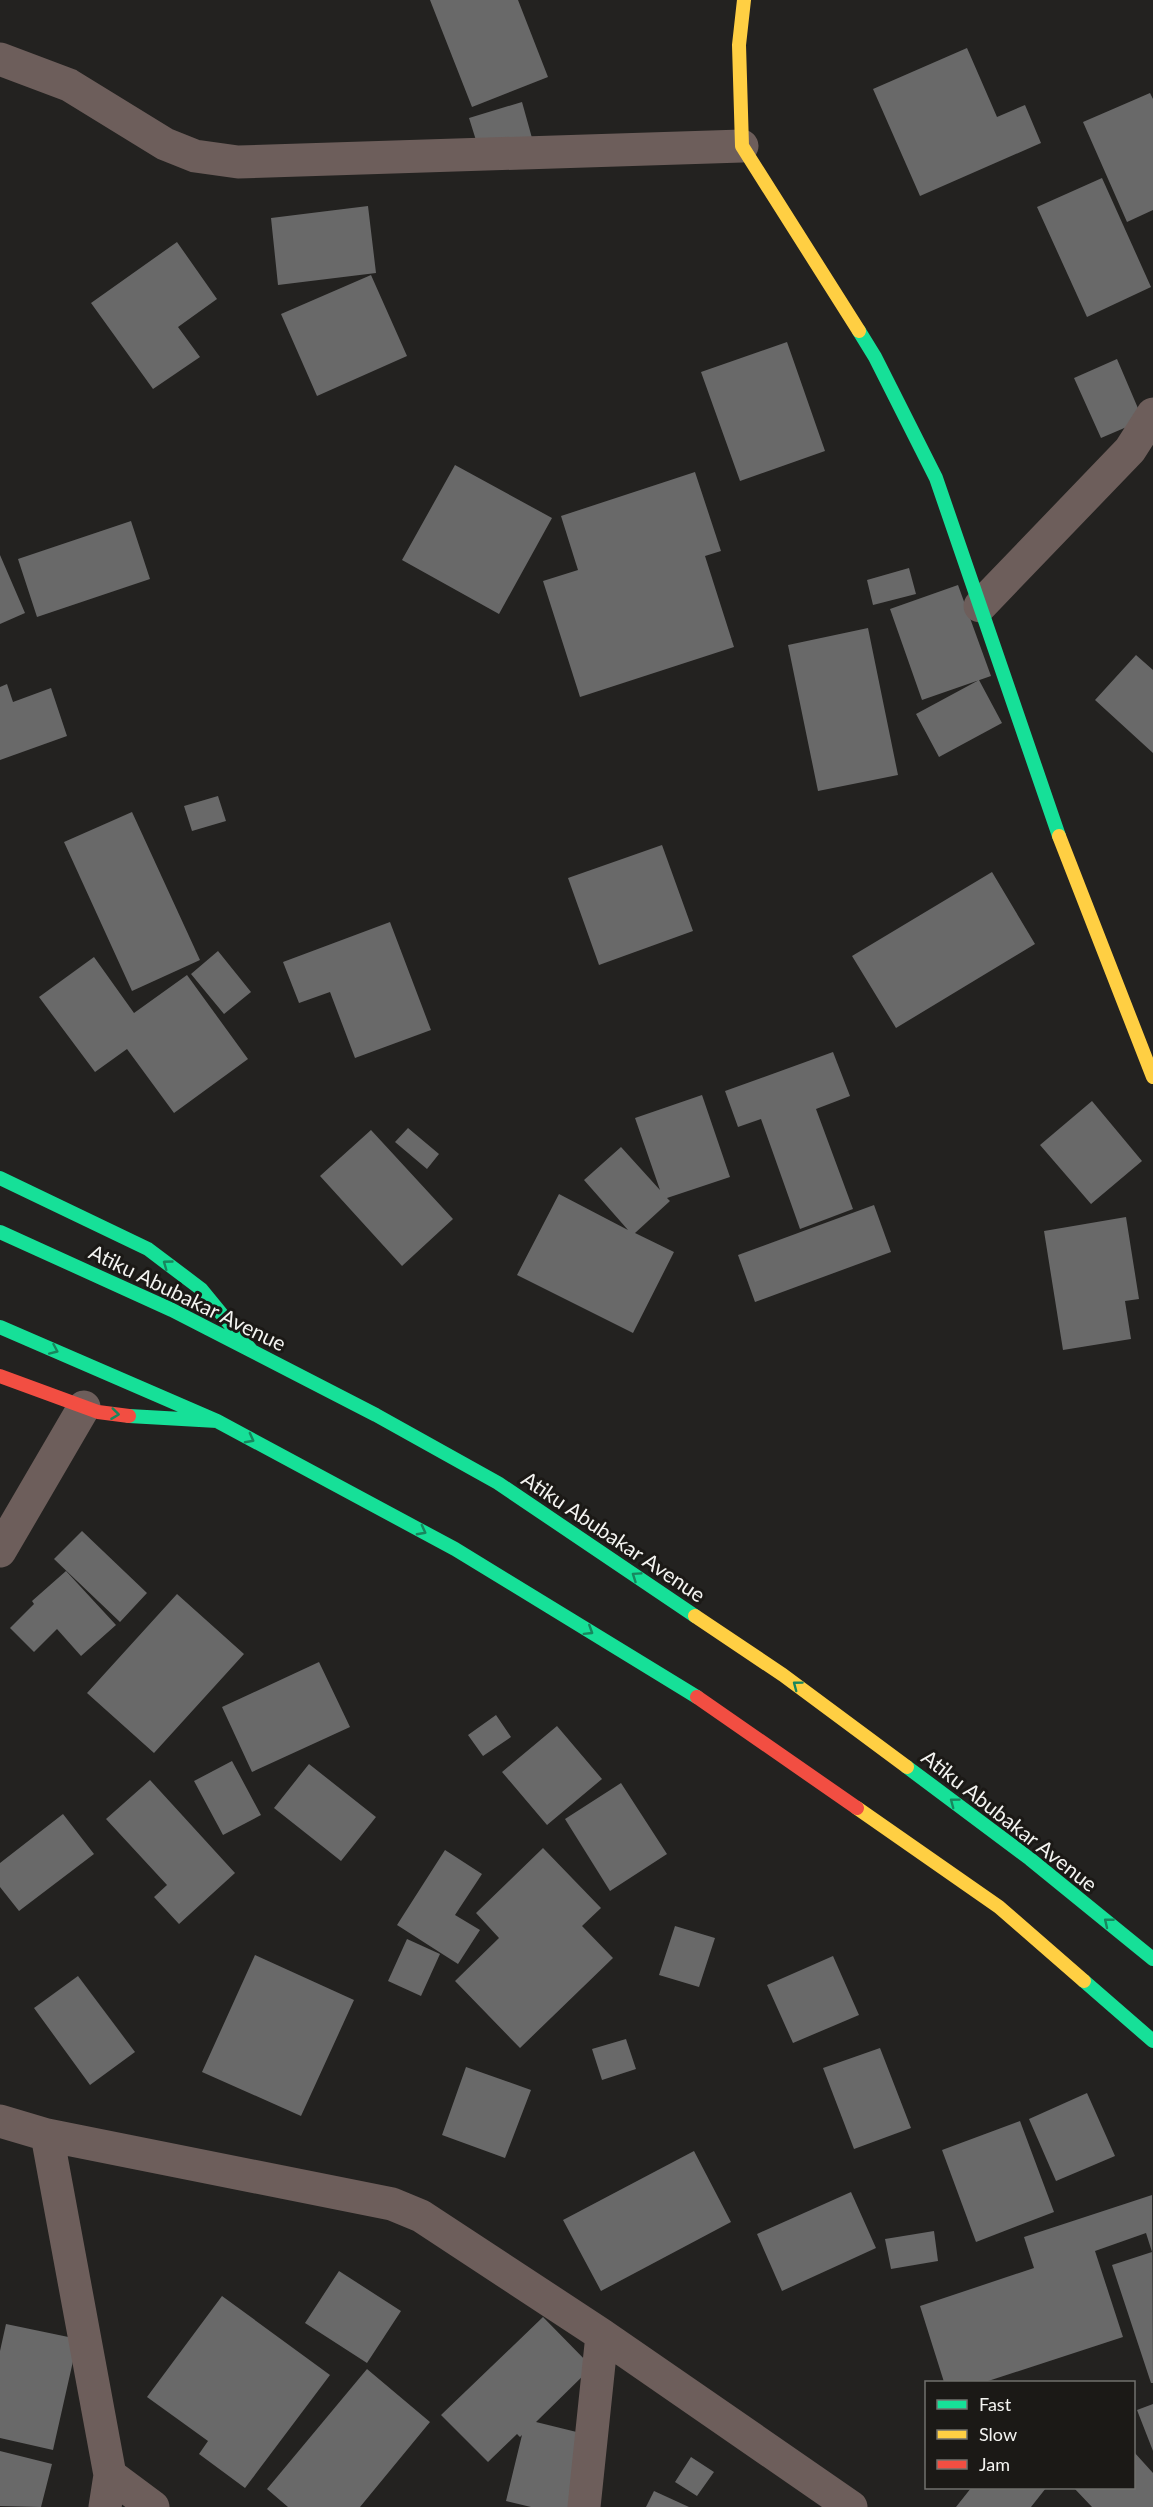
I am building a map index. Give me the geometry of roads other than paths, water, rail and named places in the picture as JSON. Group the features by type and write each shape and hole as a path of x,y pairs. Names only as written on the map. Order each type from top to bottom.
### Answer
{"main road":[{"path":"744,0 740,45 742,146 875,357 936,478 1060,839 1153,1077"},
{"path":"0,1178 148,1249 201,1289 251,1350"},
{"name":"Atiku Abubakar Avenue","path":"0,1232 162,1305 376,1415 498,1483 783,1674 1030,1859 1153,1959"},
{"path":"0,1327 217,1421 455,1549 695,1696 999,1907 1153,2041"},
{"path":"0,1376 98,1412 155,1419 217,1421"}],"street":[{"path":"0,59 69,85 165,144 195,156 238,162 742,146"},
{"path":"980,606 1130,450 1153,414"},
{"path":"0,1551 84,1407"},
{"path":"0,2121 47,2135 392,2204 421,2216 602,2335 851,2507"},
{"path":"47,2135 110,2475 105,2507"},
{"path":"584,2507 602,2335"},
{"path":"110,2475 153,2507"}]}
